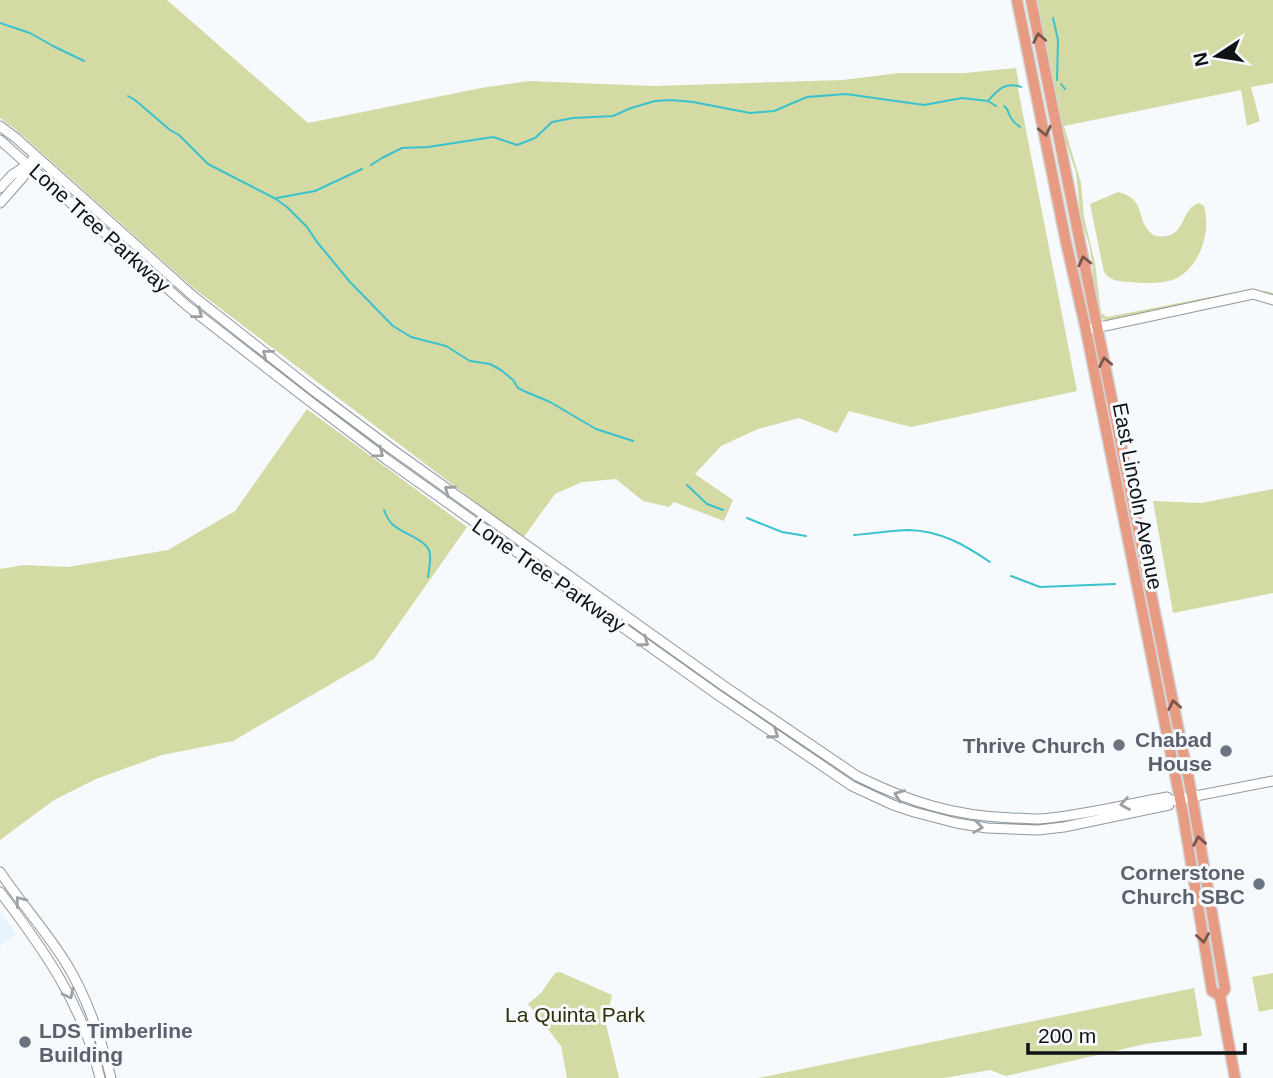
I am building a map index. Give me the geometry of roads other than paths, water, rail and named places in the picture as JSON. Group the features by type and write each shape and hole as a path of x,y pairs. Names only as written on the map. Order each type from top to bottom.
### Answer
{"main road":[{"name":"East Lincoln Avenue","path":"1017,0 1086,330 1212,991 1220,996"},
{"name":"East Lincoln Avenue","path":"1031,0 1192,796 1225,989 1220,996 1235,1078"}],"street":[{"name":"Lone Tree Parkway","path":"0,126 193,296 337,408 724,686 857,776 917,802 957,813 989,817 1037,819 1167,797 1175,800"},
{"name":"Lone Tree Parkway","path":"0,140 186,304 327,415 699,682 852,786 893,805 956,823 987,828 1038,830 1169,806 1175,800 1273,781"},
{"path":"0,188 36,156"},
{"path":"0,203 23,177 29,164"},
{"path":"1086,330 1253,294 1273,300"},
{"path":"0,872 66,964 90,1009 111,1078"},
{"path":"0,892 33,936 68,991 88,1035 100,1078"}],"waterway":[{"path":"1053,18 1058,40 1057,80"},
{"path":"0,23 30,33 84,61"},
{"path":"1061,84 1065,89"},
{"path":"988,101 1006,86 1021,87"},
{"path":"371,165 402,148 428,147 493,137 517,145 535,138 552,122 613,116 655,101 693,102 750,113 774,111 807,97 846,94 924,105 962,98 988,101 996,106"},
{"path":"128,96 179,135 208,164 287,207 307,227 350,282 393,326 411,337 446,346 470,361 490,364 513,380 518,388 550,402 596,429 633,441"},
{"path":"1004,106 1020,127"},
{"path":"277,198 315,191 362,169"},
{"path":"687,485 707,504 723,510"},
{"path":"384,510 392,524 422,542 429,550 428,577"},
{"path":"747,518 782,532 806,536"},
{"path":"854,535 909,530 932,533 962,545 990,562"},
{"path":"1011,576 1040,587 1115,584"}],"place":[{"name":"Thrive Church","path":"1119,745"},
{"name":"Chabad House","path":"1226,751"},
{"name":"Cornerstone Church SBC","path":"1259,884"},
{"name":"LDS Timberline Building","path":"25,1042"}],"park label":[{"name":"La Quinta Park","path":"575,1014"}]}
